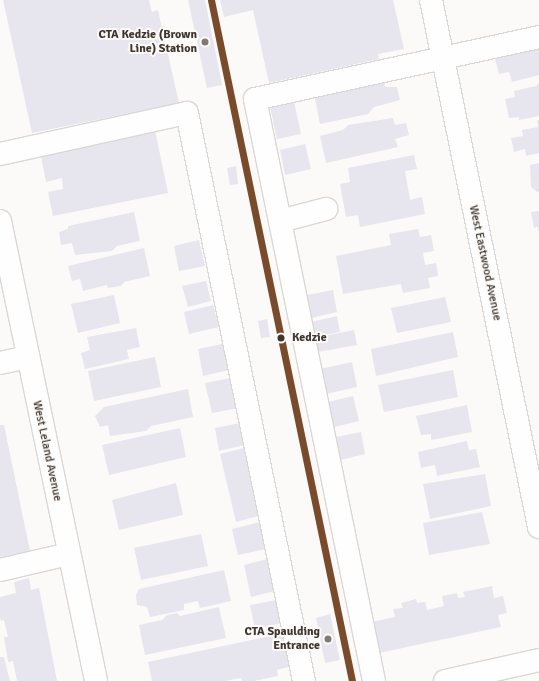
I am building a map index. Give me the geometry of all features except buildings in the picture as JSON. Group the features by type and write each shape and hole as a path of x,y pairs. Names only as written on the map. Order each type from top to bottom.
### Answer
{"street":[{"name":"West Eastwood Avenue","path":"431,0 539,527"},
{"path":"374,681 255,99 539,38"},
{"path":"0,154 187,113 304,681"},
{"path":"280,221 326,209"},
{"name":"West Leland Avenue","path":"0,221 96,681"},
{"path":"0,363 28,357"},
{"path":"0,570 69,554"},
{"path":"445,681 539,660"}],"transit line":[{"path":"211,0 352,681"}],"place":[{"name":"CTA Kedzie (Brown Line) Station","path":"205,42"},
{"name":"Kedzie","path":"281,338"},
{"name":"CTA Spaulding Entrance","path":"328,639"}]}
